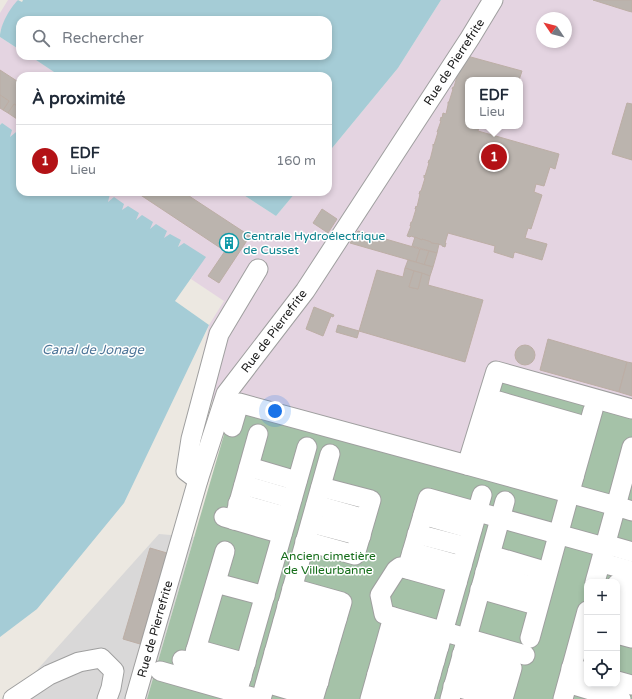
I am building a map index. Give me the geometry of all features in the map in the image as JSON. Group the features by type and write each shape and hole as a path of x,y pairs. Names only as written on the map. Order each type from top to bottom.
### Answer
{"street":[{"name":"Rue de Pierrefrite","path":"135,699 198,480 226,394 305,291 470,38 493,0"},
{"path":"198,480 186,471 191,439 219,334 258,269"},
{"path":"487,423 496,371 578,442 624,508"},
{"path":"232,427 239,403 487,423 578,442 627,416"},
{"path":"487,423 578,442"},
{"path":"487,423 578,442"},
{"path":"258,434 244,485 232,514 285,526"},
{"path":"477,512 493,544 534,587 578,442"},
{"path":"242,678 307,447"},
{"path":"610,567 624,508 632,447"},
{"path":"160,672 242,678 275,650 330,454"},
{"path":"249,467 297,481"},
{"path":"244,485 292,499"},
{"path":"311,523 363,528 371,500 321,487"},
{"path":"381,660 384,614 380,595 396,570 410,560 423,515 477,512"},
{"path":"430,672 477,512"},
{"path":"417,534 467,547"},
{"path":"493,544 548,541"},
{"path":"458,669 527,647 548,541"},
{"path":"493,544 548,541 610,567 632,571"},
{"path":"458,669 493,544"},
{"path":"225,551 190,658 242,678"},
{"path":"410,560 460,574"},
{"path":"610,567 632,588"},
{"path":"216,582 264,596"},
{"path":"620,601 632,605"},
{"path":"620,619 632,622"},
{"path":"563,699 575,681 584,631"},
{"path":"620,635 632,638"},
{"path":"275,650 328,650"},
{"path":"275,650 328,650"},
{"path":"275,650 328,650"},
{"path":"13,699 49,675 79,662 101,658 114,671 111,688 107,699"},
{"path":"381,660 430,672 458,669 512,668 503,694 458,669"},
{"path":"381,660 430,672"},
{"path":"381,660 430,672"},
{"path":"575,681 621,699"},
{"path":"620,682 632,685"}],"shaded area":[{"path":"8,0 18,0 6,17 0,32 0,13"},
{"path":"441,0 632,0 632,404 465,459 235,397 193,404 209,325 224,301 191,279 205,257 178,248 181,240 164,239 107,202 107,196 245,196 276,216 293,196 332,196 332,148 398,68"},
{"path":"0,37 16,47 16,60 36,60 54,72 16,72 16,132 10,138 2,123 0,125"},
{"path":"159,534 194,537 147,699 3,699 20,689"}],"green space":[{"name":"Ancien cimetière de Villeurbanne","path":"494,365 632,404 632,699 147,699 235,397 465,459"}],"water":[{"path":"18,0 22,2 23,0 441,0 398,68 332,148 332,72 54,72 36,60 332,60 332,16 16,16 16,47 0,37 0,32 6,17"},
{"name":"Canal de Jonage","path":"2,123 12,130 10,137 16,132 16,196 110,196 108,202 114,197 124,204 122,210 128,206 139,213 136,220 142,215 153,222 150,229 156,224 167,231 164,238 170,234 181,240 178,247 184,243 206,257 175,301 209,325 124,503 37,609 0,637 0,125"},
{"path":"245,196 293,196 276,216"}],"building":[{"path":"593,0 632,0 632,12 628,11"},
{"path":"467,56 522,71 520,77 465,77 465,129 478,129 478,131 559,154 555,169 550,167 544,186 536,184 534,192 542,195 531,229 528,228 525,238 547,244 542,260 515,252 513,258 494,252 495,246 448,233 445,247 422,239 407,236 416,206 417,207 419,194 425,178 424,175 425,176 430,160 441,117 442,118 443,113 446,114 448,102 460,66 464,67"},
{"path":"0,70 16,80 16,105 14,104 8,113 3,110 9,101 0,95"},
{"path":"0,95 9,101 3,110 0,108"},
{"path":"627,103 632,104 632,160 612,154"},
{"path":"14,104 16,105 16,118 8,113"},
{"name":"Centrale Hydroélectrique de Cusset","path":"142,196 189,196 250,236 219,283 208,276 225,251"},
{"path":"322,209 337,219 328,233 313,223"},
{"path":"358,231 420,249 416,262 350,243"},
{"path":"415,237 431,243 439,244 437,253 412,246"},
{"path":"420,249 429,251 424,265 416,262"},
{"path":"429,251 437,253 433,267 424,265"},
{"path":"408,260 433,267 430,276 405,268"},
{"path":"405,268 414,271 409,287 418,289 422,273 430,276 428,285 483,300 465,362 359,331 377,270 403,277"},
{"path":"414,271 422,273 418,289 409,287"},
{"path":"314,307 334,315 333,317 331,316 323,336 306,329"},
{"path":"338,325 359,331 357,338 336,332"},
{"path":"548,339 627,362 619,392 540,370"},
{"path":"521,345 529,345 535,351 535,359 529,365 521,365 515,359 515,351"},
{"path":"627,362 632,363 632,396 619,392"},
{"path":"150,548 167,553 140,644 123,639"}],"place":[{"name":"EDF","path":"494,157"},
{"name":"Centrale Hydroélectrique de Cusset","path":"229,243"}]}
